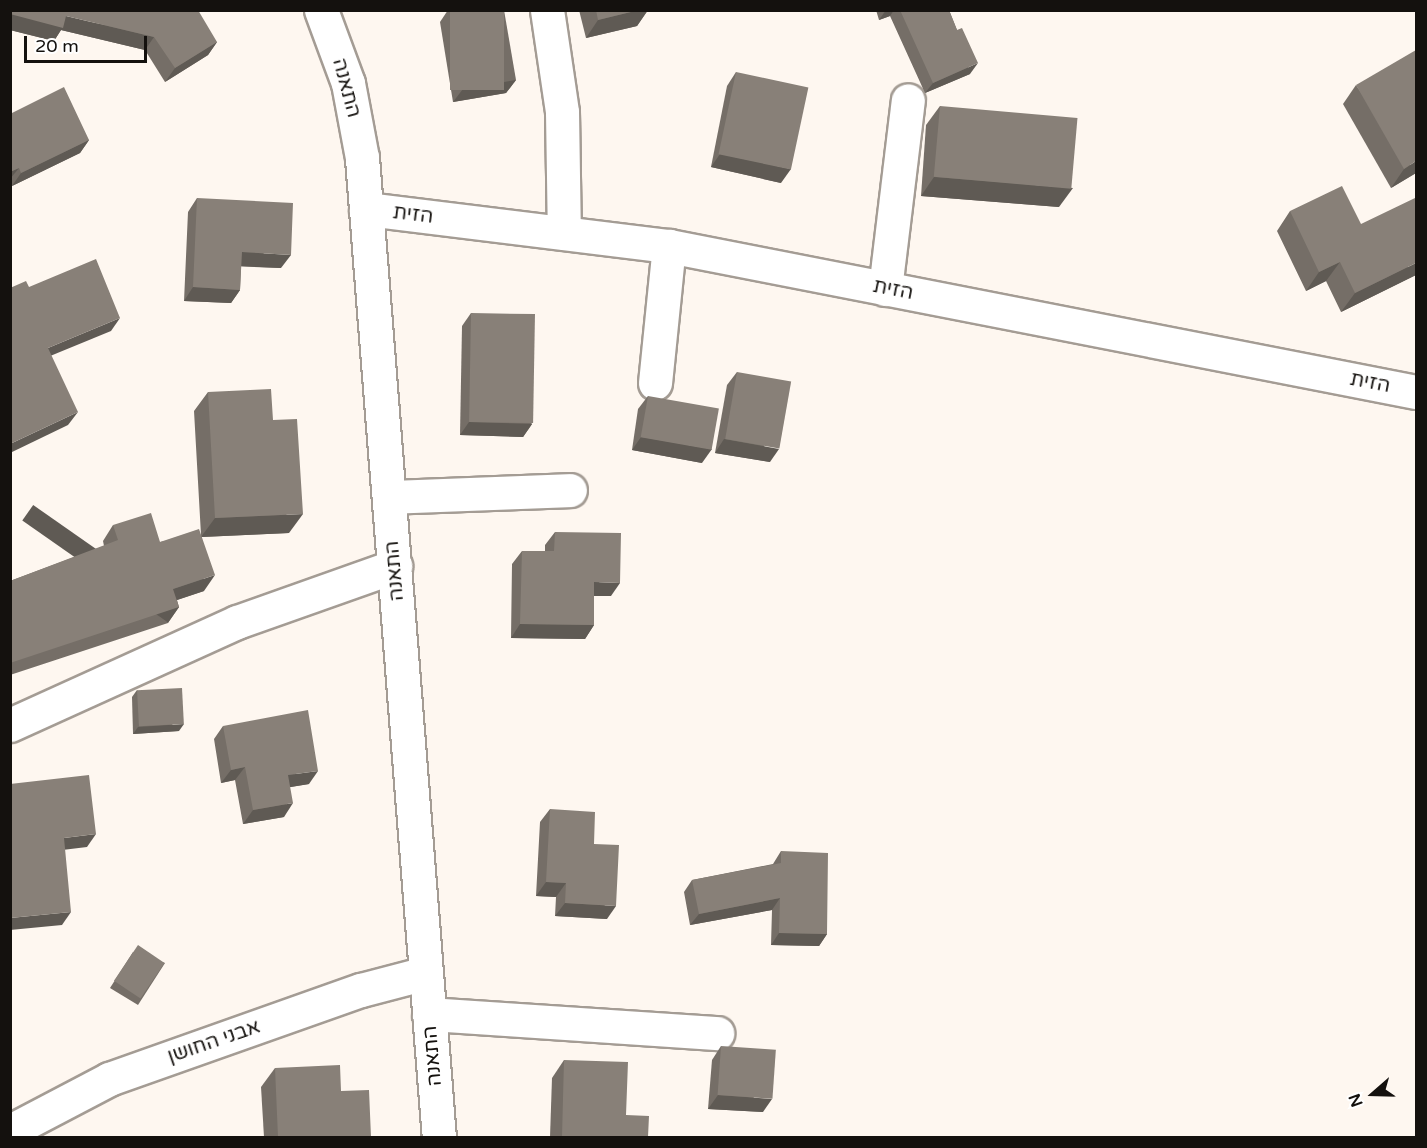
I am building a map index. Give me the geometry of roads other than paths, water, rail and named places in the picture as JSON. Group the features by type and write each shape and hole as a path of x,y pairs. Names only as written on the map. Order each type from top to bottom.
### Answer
{"street":[{"name":"התאנה","path":"321,10 348,83 363,158 439,1137"},
{"path":"547,10 562,112 564,233"},
{"path":"885,289 908,100"},
{"name":"הזית","path":"366,209 669,246 1416,392"},
{"path":"655,383 669,246"},
{"path":"389,497 570,489"},
{"path":"10,725 237,622 395,566"},
{"name":"אבני החושן","path":"10,1131 110,1079 361,990 426,973"},
{"path":"429,1014 717,1033"}]}
